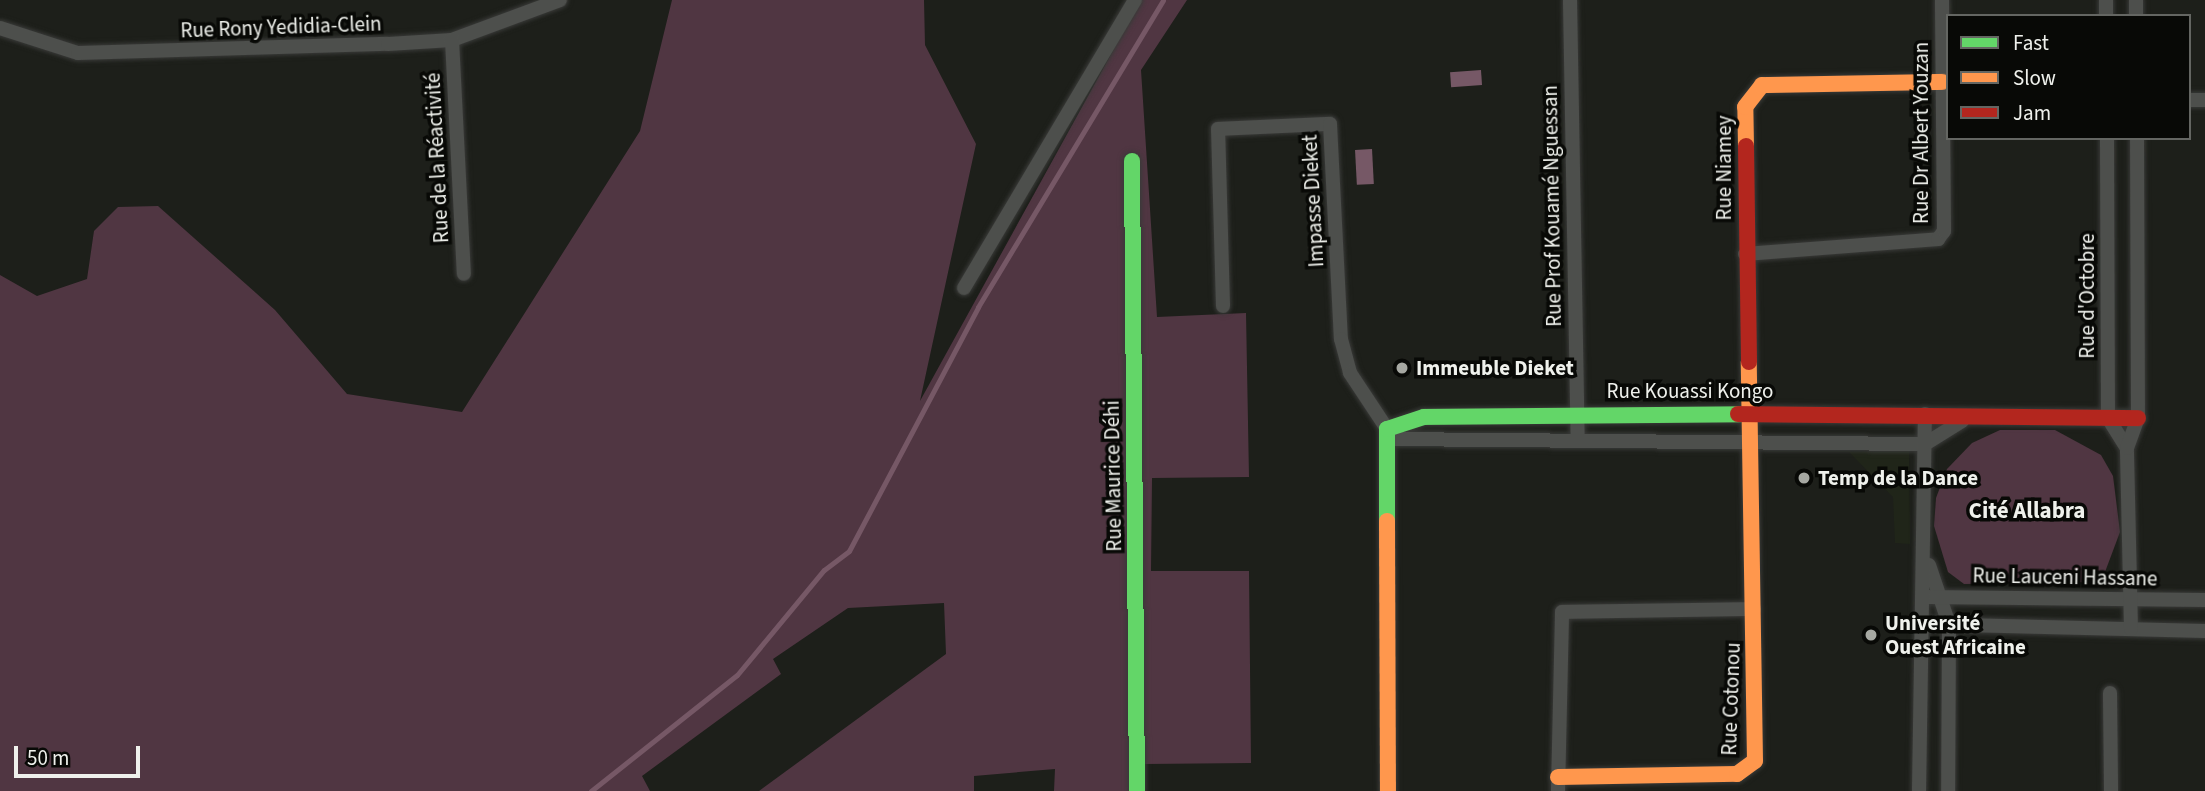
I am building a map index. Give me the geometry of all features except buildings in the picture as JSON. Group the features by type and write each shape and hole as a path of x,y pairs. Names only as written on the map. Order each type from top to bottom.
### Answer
{"street":[{"name":"Rue Rony Yedidia-Clein","path":"0,28 57,50 97,54 452,40 560,0"},
{"path":"964,288 1135,0"},
{"name":"Rue Prof Kouamé Nguessan","path":"1570,0 1577,439"},
{"name":"Rue Dr Albert Youzan","path":"1745,254 1938,239 1944,231 1942,0"},
{"name":"Rue de la Réactivité","path":"452,40 464,274"},
{"name":"Rue Niamey","path":"1748,439 1745,107 1752,93 1762,85 1942,82"},
{"name":"Impasse Dieket","path":"1223,306 1218,130 1330,124 1341,338 1350,373 1389,434"},
{"name":"Rue d'Octobre","path":"2107,140 2108,418"},
{"path":"2130,629 2127,448 2138,418 2137,140"},
{"name":"Rue Maurice Déhi","path":"1132,161 1137,791"},
{"name":"Rue Kouassi Kongo","path":"1389,434 1424,417 1576,412 1925,414 1962,421 2138,418"},
{"path":"1919,791 1926,559 1925,414"},
{"path":"2108,418 2127,448"},
{"path":"1388,791 1389,434 1925,444 1962,421"},
{"name":"Rue Cotonou","path":"1558,784 1747,770 1755,761 1754,609 1748,439"},
{"path":"1926,559 1942,597 1949,624 1948,791"},
{"name":"Rue Lauceni Hassane","path":"1925,597 2205,600"},
{"path":"1558,784 1562,612 1754,609"},
{"path":"1923,624 2205,631"},
{"path":"2110,693 2111,791"}],"shaded area":[{"path":"672,0 924,0 925,45 976,144 920,401 1141,0 1187,0 1141,70 1157,317 1246,313 1249,477 1152,478 1151,571 1249,571 1251,763 1145,764 1145,791 1054,791 1055,769 974,776 974,791 759,791 946,654 944,603 848,608 773,659 781,674 642,776 650,791 0,791 0,275 37,296 87,279 94,231 118,207 158,206 275,310 347,394 462,412 640,131"},
{"path":"1481,70 1482,85 1451,87 1450,72"},
{"path":"1372,149 1374,184 1357,185 1355,150"},
{"path":"2000,430 2055,430 2101,455 2113,476 2120,532 2105,572 2091,582 1964,584 1948,572 1934,526 1936,498 1947,469 1972,443"},
{"path":"1909,451 1910,544 1895,543 1893,497 1849,452"}],"waterway":[{"path":"591,791 737,675 824,570 849,551 978,307 1163,0"}],"traffic: fast":[{"path":"1132,161 1137,791"},
{"path":"1387,521 1387,429 1424,417 1738,414"}],"traffic: slow":[{"path":"1746,146 1745,107 1762,85 1942,82"},
{"path":"1558,777 1737,774 1755,761 1749,362"},
{"path":"1387,521 1388,791"}],"traffic: jam":[{"path":"1746,146 1749,362"},
{"path":"1738,414 2138,418"}],"place":[{"name":"Immeuble Dieket","path":"1402,368"},
{"name":"Temp de la Dance","path":"1804,478"},
{"name":"Université Ouest Africaine","path":"1871,635"}],"district":[{"name":"Cité Allabra","path":"2027,511"}]}
